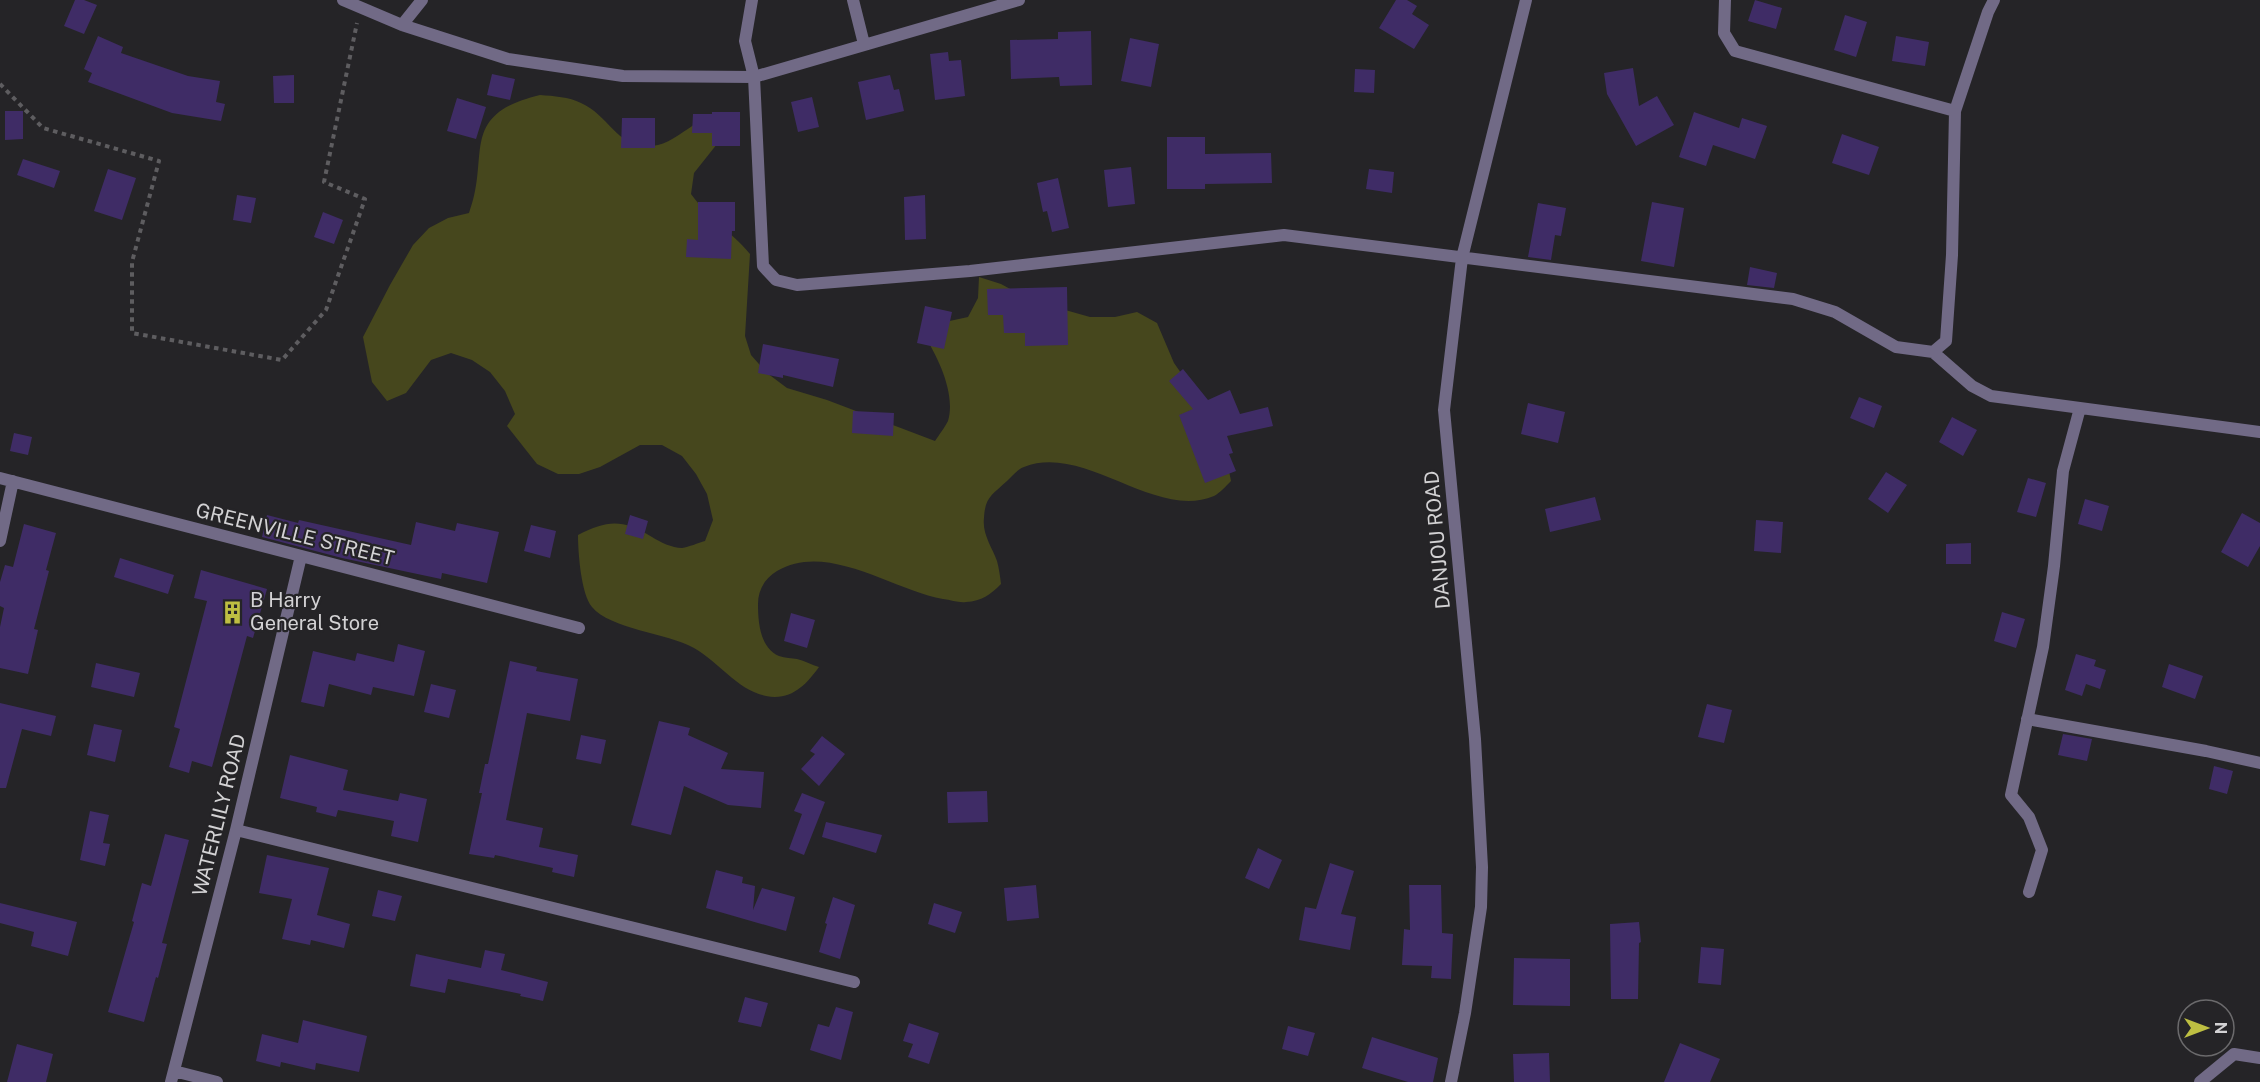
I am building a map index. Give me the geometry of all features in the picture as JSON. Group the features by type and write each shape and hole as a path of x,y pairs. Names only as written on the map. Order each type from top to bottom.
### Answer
{"street":[{"path":"342,0 402,25 508,59 623,76 754,77 1019,0"},
{"path":"402,25 422,0"},
{"path":"752,0 745,41 754,77 763,266 776,280 797,285 959,272 1284,236 1793,299 1835,312 1896,347 1933,352 1972,386 1991,396 2260,432"},
{"path":"853,0 864,44"},
{"name":"DANJOU ROAD","path":"1451,1082 1465,1013 1481,907 1482,844 1475,739 1444,410 1462,258 1526,0"},
{"path":"1725,0 1724,33 1735,51 1955,111"},
{"path":"1933,352 1946,341 1952,255 1955,111 1994,0"},
{"path":"2029,892 2042,850 2029,818 2011,795 2043,647 2063,471 2080,408"},
{"name":"GREENVILLE STREET","path":"0,478 579,628"},
{"path":"0,541 13,481"},
{"name":"WATERLILY ROAD","path":"173,1077 236,830 301,556"},
{"path":"2027,719 2260,763"},
{"path":"236,830 854,982"},
{"path":"2200,1082 2234,1054 2260,1058"},
{"path":"173,1077 217,1082"}],"path":[{"path":"0,84 43,128 159,161 132,262 132,333 282,360 326,310 365,199 324,182 361,8"}],"shaded area":[{"path":"540,95 556,96 581,103 600,116 624,139 634,144 658,145 698,122 721,139 694,173 691,194 705,211 750,254 745,336 751,355 767,373 787,388 827,400 935,441 948,421 950,399 940,365 924,335 945,322 968,317 978,298 979,277 1001,284 1044,304 1090,317 1115,317 1137,312 1157,323 1174,363 1186,380 1227,461 1231,481 1214,496 1191,501 1168,499 1071,465 1047,462 1024,467 990,497 986,505 984,530 997,561 1001,584 985,597 972,601 958,602 924,594 838,564 817,561 796,563 777,571 766,581 758,599 761,634 764,641 779,656 797,659 819,667 797,690 783,696 766,696 746,688 703,654 683,643 612,621 600,614 588,601 583,583 578,535 598,526 615,524 632,527 674,547 682,548 705,541 713,520 707,494 696,474 682,456 662,445 640,445 600,467 579,474 558,474 537,464 507,426 515,414 505,391 490,372 472,360 451,353 431,360 406,393 387,401 372,382 363,337 413,245 429,228 448,218 469,213 475,192 482,140 487,126 497,114 514,103"}],"building":[{"path":"75,0 84,0 97,5 84,34 64,26"},
{"path":"1396,0 1407,0 1417,6 1412,14 1429,25 1414,49 1379,28"},
{"path":"1755,0 1782,8 1776,29 1748,21"},
{"path":"1845,15 1867,22 1856,57 1834,50"},
{"path":"1091,31 1092,85 1060,86 1059,77 1011,79 1010,40 1058,39 1058,32"},
{"path":"98,36 123,47 121,53 188,76 220,81 216,102 225,104 221,121 172,113 88,82 92,73 84,69"},
{"path":"1896,36 1929,42 1925,66 1892,61"},
{"path":"1130,38 1159,44 1151,87 1121,81"},
{"path":"948,52 949,61 961,60 965,96 935,100 930,54"},
{"path":"1633,68 1639,106 1657,96 1674,125 1636,146 1607,94 1604,73"},
{"path":"1355,69 1375,70 1374,93 1354,92"},
{"path":"492,74 515,79 510,100 487,95"},
{"path":"294,75 294,103 274,103 273,76"},
{"path":"890,75 894,90 899,89 904,111 866,120 858,82"},
{"path":"812,97 819,127 798,132 791,102"},
{"path":"457,98 486,107 476,139 447,131"},
{"path":"5,111 23,111 23,139 5,140"},
{"path":"712,112 740,112 740,146 712,146 712,133 692,133 693,114 712,114"},
{"path":"1694,112 1739,128 1742,118 1767,126 1755,159 1713,145 1706,166 1679,157"},
{"path":"622,118 655,118 655,148 621,148"},
{"path":"1842,134 1879,147 1869,175 1832,163"},
{"path":"1167,137 1205,137 1205,154 1271,153 1272,183 1205,184 1205,189 1167,189"},
{"path":"23,159 60,171 54,188 17,175"},
{"path":"1131,167 1135,204 1108,207 1104,170"},
{"path":"108,169 136,178 122,220 94,211"},
{"path":"1369,169 1394,172 1392,193 1366,189"},
{"path":"1058,178 1069,228 1052,232 1047,211 1043,212 1037,183"},
{"path":"237,195 256,198 251,223 233,220"},
{"path":"925,195 926,239 905,240 904,197"},
{"path":"698,202 735,202 735,231 732,231 731,259 686,257 687,239 698,240"},
{"path":"1652,202 1684,208 1674,267 1641,261"},
{"path":"1538,203 1566,208 1561,236 1555,235 1551,260 1528,257"},
{"path":"323,212 343,220 334,244 314,237"},
{"path":"1750,267 1777,273 1774,288 1747,285"},
{"path":"1067,287 1068,345 1025,346 1025,333 1004,333 1003,315 988,315 987,289"},
{"path":"925,306 952,312 944,349 917,343"},
{"path":"763,344 839,359 833,387 783,375 783,378 758,373"},
{"path":"1183,369 1208,400 1230,390 1240,414 1268,407 1273,426 1227,436 1233,453 1229,454 1236,471 1205,483 1179,415 1193,409 1169,381"},
{"path":"1859,397 1882,406 1874,428 1850,418"},
{"path":"1528,403 1565,412 1558,443 1521,434"},
{"path":"853,411 894,413 893,436 852,433"},
{"path":"1952,417 1977,430 1963,456 1939,442"},
{"path":"14,433 32,437 28,455 10,451"},
{"path":"1886,472 1907,485 1888,513 1868,499"},
{"path":"2028,478 2046,483 2036,517 2017,512"},
{"path":"1595,497 1601,520 1550,532 1545,509"},
{"path":"2085,499 2109,506 2102,531 2078,524"},
{"path":"2242,513 2260,523 2260,546 2248,567 2221,552"},
{"path":"267,515 411,545 416,522 455,531 457,523 499,532 487,583 442,573 441,579 342,558 262,537"},
{"path":"630,515 648,521 643,539 625,534"},
{"path":"1756,520 1783,522 1781,553 1754,551"},
{"path":"24,524 56,533 34,629 38,630 28,674 0,668 0,627 4,608 0,606 0,582 5,565 13,567"},
{"path":"531,525 556,531 550,558 524,551"},
{"path":"1971,543 1971,564 1946,564 1946,544"},
{"path":"120,558 174,575 168,594 114,577"},
{"path":"201,570 267,589 253,638 247,636 212,767 192,761 189,773 169,767 180,729 174,727 207,601 194,598"},
{"path":"2002,612 2025,619 2016,648 1994,641"},
{"path":"791,613 815,620 807,648 784,641"},
{"path":"398,644 425,651 414,696 373,687 371,695 329,684 324,707 301,702 313,651 355,661 357,653 394,662"},
{"path":"2076,654 2096,660 2094,666 2106,670 2100,689 2086,684 2082,696 2065,690"},
{"path":"510,661 537,667 536,671 578,679 570,721 527,713 506,820 543,828 539,847 578,855 574,877 552,872 553,868 495,855 494,858 469,854 482,793 479,793 485,764 488,764"},
{"path":"96,663 140,673 134,697 91,687"},
{"path":"2169,664 2203,676 2195,699 2162,687"},
{"path":"431,684 456,690 449,718 424,712"},
{"path":"0,703 56,716 51,736 22,729 6,788 0,788"},
{"path":"1707,704 1732,710 1724,743 1698,737"},
{"path":"659,721 690,728 688,735 728,753 721,769 764,772 761,808 728,805 684,786 671,835 631,825"},
{"path":"94,724 122,730 115,762 87,755"},
{"path":"2063,734 2092,739 2087,761 2058,755"},
{"path":"581,735 606,740 601,764 576,759"},
{"path":"822,736 845,754 819,786 801,769 815,754 810,751"},
{"path":"290,755 348,770 343,790 398,801 400,793 427,799 418,842 391,836 394,821 338,810 336,817 316,812 317,807 280,798"},
{"path":"2214,766 2233,771 2227,794 2209,789"},
{"path":"987,791 988,822 948,823 947,792"},
{"path":"802,793 825,802 804,855 789,849 802,814 794,811"},
{"path":"90,811 109,815 103,843 110,844 105,866 80,860"},
{"path":"826,822 882,835 876,853 822,837"},
{"path":"165,834 189,840 162,943 167,944 144,1022 108,1012 134,922 132,921 142,883 151,886"},
{"path":"1258,848 1282,860 1269,889 1245,878"},
{"path":"267,855 329,868 317,915 350,924 344,948 311,940 310,945 282,939 292,899 259,893"},
{"path":"1330,863 1354,871 1341,914 1356,917 1350,950 1299,940 1305,907 1316,909"},
{"path":"716,870 743,877 742,883 755,886 753,910 762,888 795,897 786,931 706,908"},
{"path":"1036,885 1039,918 1007,921 1004,888"},
{"path":"1409,885 1441,885 1442,933 1453,934 1451,979 1431,978 1432,966 1402,965 1404,929 1410,930"},
{"path":"378,890 402,896 395,921 372,916"},
{"path":"833,897 855,905 840,959 819,952"},
{"path":"0,903 77,922 68,956 31,946 34,932 0,923"},
{"path":"934,903 962,912 955,933 928,924"},
{"path":"1639,922 1641,942 1639,943 1638,999 1611,999 1610,924"},
{"path":"1701,947 1724,949 1721,985 1698,983"},
{"path":"485,950 505,954 501,970 548,982 543,1001 520,996 521,994 448,979 445,993 410,986 416,954 481,968"},
{"path":"1514,958 1570,959 1570,1006 1513,1005"},
{"path":"745,997 768,1003 761,1027 738,1022"},
{"path":"836,1007 853,1012 841,1060 810,1050 818,1024 829,1027"},
{"path":"303,1020 367,1036 359,1072 316,1063 315,1070 281,1062 280,1067 256,1061 262,1034 298,1043"},
{"path":"909,1023 939,1033 929,1064 908,1057 913,1044 903,1041"},
{"path":"1288,1026 1315,1033 1308,1056 1282,1049"},
{"path":"1372,1037 1438,1058 1433,1082 1408,1082 1362,1068"},
{"path":"1680,1043 1720,1059 1710,1082 1664,1082"},
{"path":"17,1044 53,1054 46,1082 7,1082"},
{"path":"1549,1053 1550,1082 1514,1082 1513,1054"}],"place":[{"name":"B Harry General Store","path":"232,612"}]}
